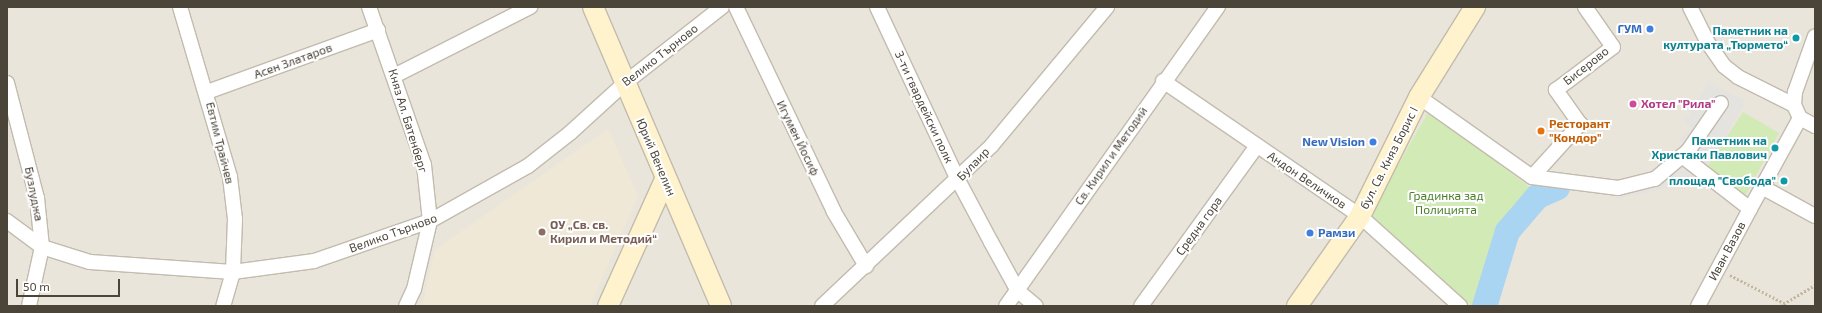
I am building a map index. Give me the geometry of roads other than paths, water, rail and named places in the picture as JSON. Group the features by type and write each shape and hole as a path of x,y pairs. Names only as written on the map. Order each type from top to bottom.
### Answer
{"street":[{"name":"Евтим Трайчев","path":"180,7 207,92 230,177 235,218 233,272 223,306"},
{"name":"Княз Ал. Батенберг","path":"370,7 424,165 430,221 414,289 406,306"},
{"path":"394,76 530,7"},
{"name":"Юрий Венелин","path":"593,7 665,180 721,306"},
{"name":"Велико Търново","path":"7,221 42,247 90,262 233,272 314,261 430,221 528,166 570,133 625,83 722,7"},
{"name":"Игумен Йосиф","path":"736,7 834,212 866,266"},
{"name":"3-ти гвардейски полк","path":"877,7 958,180 1018,290 1036,306"},
{"name":"Булаир","path":"822,306 958,180 992,145 1108,7"},
{"name":"Св. Кирил и Методий","path":"1006,306 1164,81 1218,7"},
{"name":"Бисерово","path":"1532,177 1580,124 1556,90 1613,47 1585,7"},
{"path":"1690,7 1708,43 1724,66 1738,77 1794,104"},
{"name":"бул. Св. Княз Борис I","path":"1297,306 1360,216 1419,97 1470,9"},
{"name":"Асен Златаров","path":"207,92 378,30"},
{"path":"1815,36 1795,92 1794,104 1800,118 1815,126"},
{"name":"Андон Величков","path":"1164,81 1360,216 1460,306"},
{"name":"Бузлуджа","path":"7,83 37,198 42,247 30,306"},
{"path":"1419,97 1532,177 1618,188 1655,179 1682,156 1721,103"},
{"path":"1750,209 1800,118"},
{"name":"Средна гора","path":"1141,306 1257,146"},
{"name":"Иван Вазов","path":"1682,156 1750,209 1698,306"},
{"path":"608,306 665,180"},
{"path":"1762,186 1815,216"}],"waterway":[{"path":"1484,306 1507,231 1537,196 1557,187"}],"place":[{"name":"ГУМ","path":"1650,29"},
{"name":"Паметник на културата „Тюрмето“","path":"1796,38"},
{"name":"Хотел \"Рила\"","path":"1633,104"},
{"name":"Ресторант \"Кондор\"","path":"1541,131"},
{"name":"New Vision","path":"1373,142"},
{"name":"Паметник на Христаки Павлович","path":"1775,148"},
{"name":"площад \"Свобода\"","path":"1784,181"},
{"name":"ОУ „Св. св. Кирил и Методий“","path":"542,232"},
{"name":"Рамзи","path":"1310,233"}],"park label":[{"name":"Градинка зад Полицията","path":"1446,203"}]}
